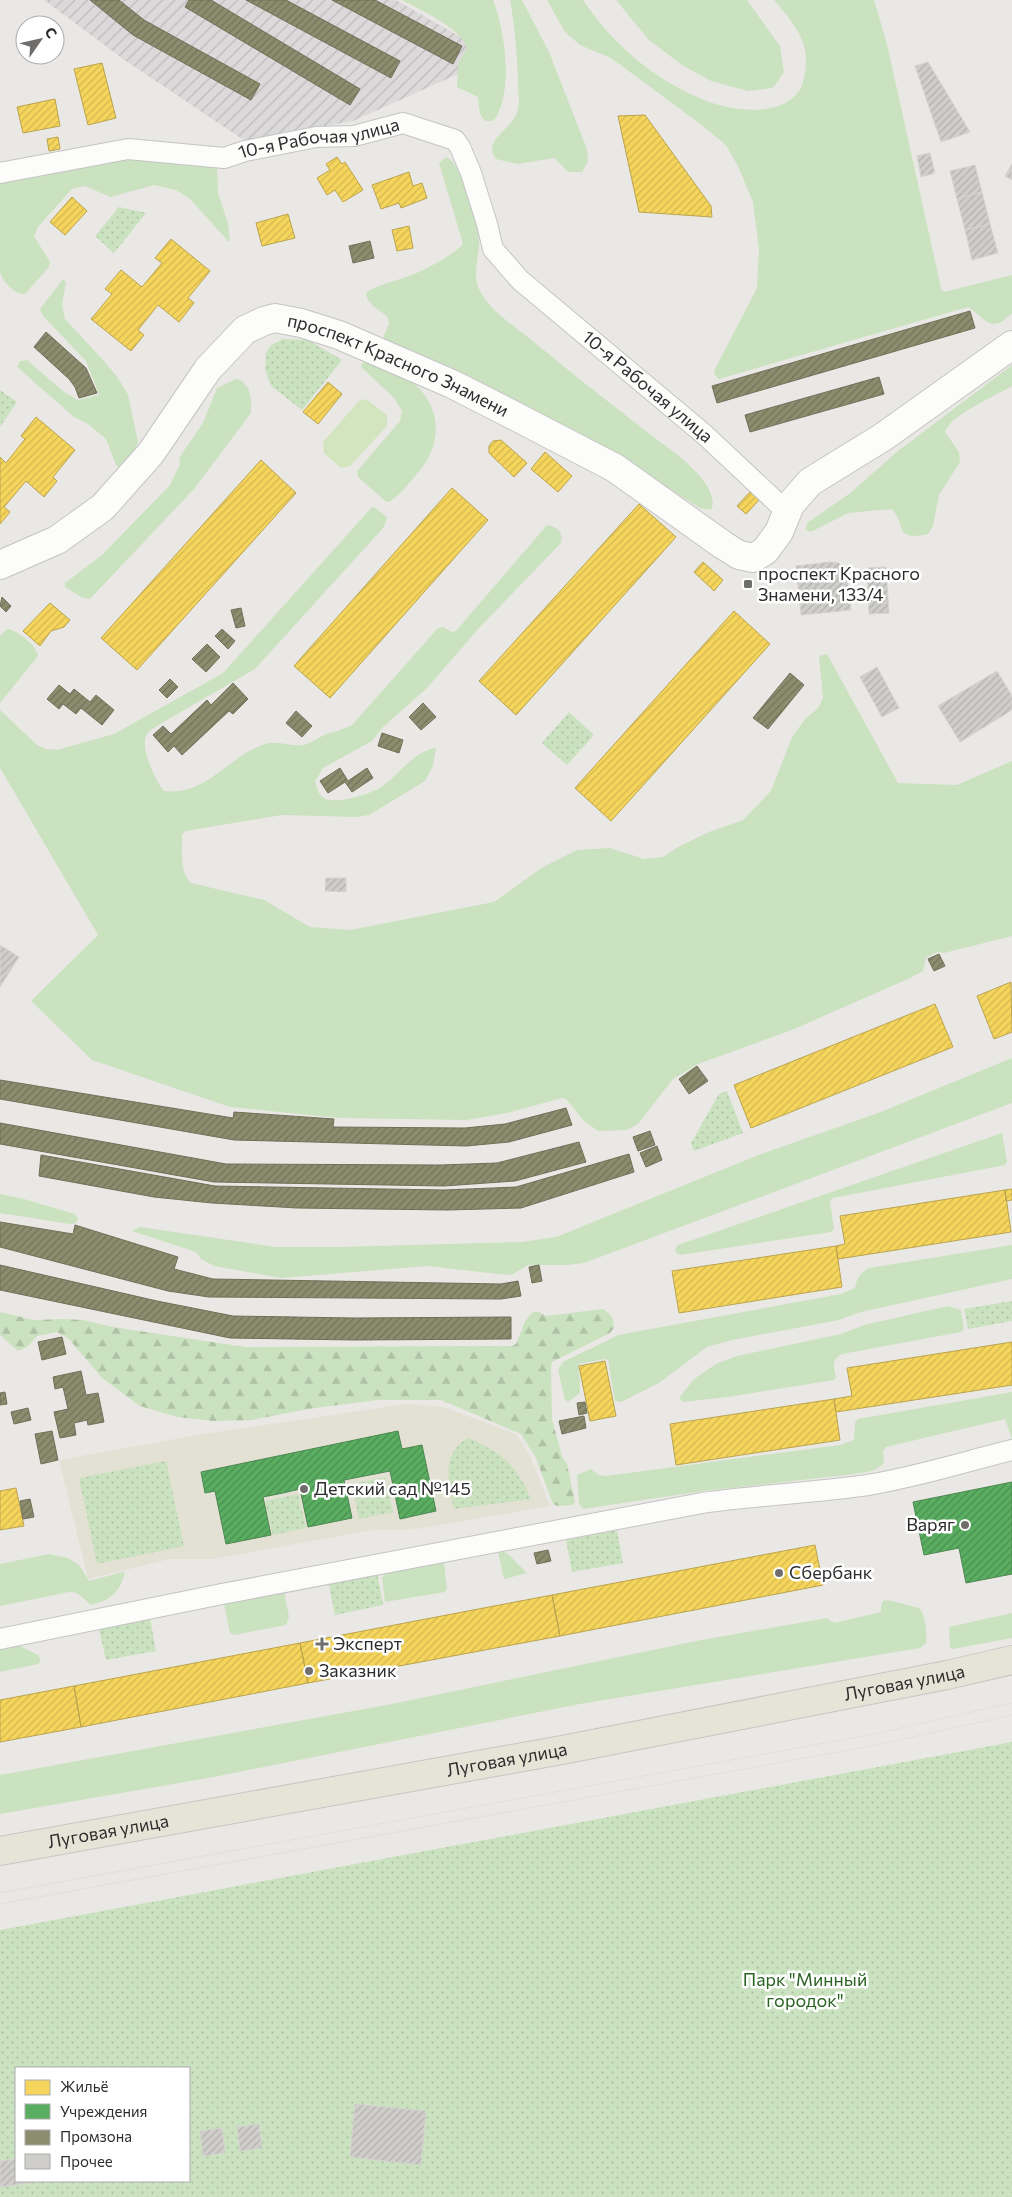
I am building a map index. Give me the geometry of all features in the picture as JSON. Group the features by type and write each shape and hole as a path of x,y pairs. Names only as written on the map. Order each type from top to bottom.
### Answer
{"main road":[{"name":"проспект Красного Знамени","path":"0,565 57,540 103,507 151,453 208,369 245,330 275,318 301,323 339,335 452,384 511,414 615,468 739,555 753,558 765,551 779,532 787,512"},
{"path":"787,512 796,497 810,482 883,437 1012,345"},
{"name":"Луговая улица","path":"0,1851 562,1750 947,1675 1012,1660"}],"street":[{"name":"10-я Рабочая улица","path":"0,172 128,149 224,158 245,151 316,137 354,136 403,123 455,140 471,173 488,224 493,250 520,280 705,435 787,512"},
{"path":"0,1639 222,1594 702,1503 765,1494 864,1485 899,1479 1012,1450"}],"shaded area":[{"path":"44,0 396,0 471,43 465,71 353,121 245,141 123,59"},
{"name":"Детский сад №145","path":"406,1404 443,1407 516,1434 531,1458 550,1506 417,1529 372,1530 213,1559 170,1559 88,1579 59,1460 203,1434"}],"green space":[{"path":"402,0 493,0 501,28 506,61 504,94 494,120 489,121 483,118 478,97 457,87 458,64 467,48 463,40 439,20"},
{"path":"510,0 522,0 549,52 587,149 588,162 582,172 568,172 555,158 517,164 496,159 492,152 495,140 515,117 519,106 516,51"},
{"path":"547,0 583,0 619,44 663,79 708,102 751,110 778,106 790,100 801,88 805,72 806,54 802,40 790,19 774,0 874,0 887,44 941,288 944,292 1012,275 1012,313 1004,320 993,324 968,307 719,379 714,371 757,288 759,249 753,202 738,166 726,145 699,123 611,58 580,45 565,32"},
{"path":"616,0 747,0 780,46 784,72 773,88 748,91 711,81 682,65 649,40"},
{"path":"123,156 217,165 218,193 228,223 230,241 189,198 176,190 154,185 111,197 85,186 72,189 38,227 34,236 50,262 49,267 25,294 17,292 10,287 0,272 0,179"},
{"path":"446,157 458,170 472,207 479,239 476,279 477,285 485,299 505,319 686,463 700,477 711,493 713,505 711,510 700,508 580,433 382,340 389,324 388,317 371,303 366,296 367,292 426,268 451,254 463,244 439,163"},
{"path":"119,207 146,213 114,253 95,236"},
{"path":"63,279 66,282 62,305 65,319 104,361 118,378 128,395 138,442 126,469 122,470 116,465 106,439 88,424 74,417 17,367 20,361 27,360 64,392 78,400 99,395 86,361 43,316 40,309"},
{"path":"283,339 308,340 342,360 302,410 271,386 265,369 266,353 271,345"},
{"path":"367,361 403,376 415,385 425,395 435,418 434,444 429,457 406,487 388,502 358,477 357,471 400,421 402,411 394,398 361,367 362,363"},
{"path":"1012,365 1012,386 955,419 945,432 959,452 960,462 939,495 933,526 928,534 909,536 905,534 899,520 891,509 848,513 811,532 806,530 807,523 849,494 898,451"},
{"path":"236,379 248,387 251,397 251,413 194,489 90,599 83,598 65,587 65,583 102,555 170,485 180,464 179,458 203,423 217,388"},
{"path":"0,390 17,402 0,427"},
{"path":"366,399 387,415 387,426 350,466 341,468 324,453 323,442 359,401"},
{"path":"372,507 387,517 384,527 255,669 160,724 147,734 145,747 147,756 153,772 164,791 179,791 193,787 217,774 240,757 265,744 303,745 352,725 438,628 443,627 452,632 456,631 547,525 559,531 562,539 561,543 480,627 427,688 382,728 372,741 323,768 315,781 320,795 329,800 361,796 380,788 420,754 436,748 433,766 425,781 369,815 356,817 282,815 186,831 182,835 182,860 185,873 191,883 264,900 310,927 350,930 494,902 543,867 577,850 610,848 644,859 663,857 678,847 709,832 743,820 771,791 792,737 806,718 818,708 823,698 819,656 827,654 898,783 957,785 1012,761 1012,936 944,953 937,952 926,958 923,971 910,978 792,1030 698,1064 673,1079 638,1124 627,1130 598,1131 584,1121 566,1099 562,1098 507,1113 467,1120 339,1118 230,1107 92,1060 31,1001 98,935 0,768 0,710 37,745 46,749 57,750 114,734 223,673"},
{"path":"9,629 27,640 35,648 38,656 0,703 0,635"},
{"path":"569,712 594,735 567,765 542,743"},
{"path":"1012,1058 1012,1103 584,1263 528,1265 513,1274 506,1275 428,1266 281,1278 214,1266 201,1259 196,1252 132,1231 140,1227 276,1247 522,1242 556,1237 761,1154 878,1113"},
{"path":"727,1091 743,1133 694,1151 691,1143 719,1094"},
{"path":"1002,1133 1007,1161 1005,1165 833,1198 830,1201 834,1229 831,1232 680,1255 676,1253 675,1249 678,1245"},
{"path":"0,1194 75,1214 78,1219 76,1223 70,1224 0,1213"},
{"path":"1012,1245 1012,1279 861,1312 839,1320 732,1340 707,1347 659,1383 621,1402 615,1401 608,1360 579,1364 580,1393 568,1402 565,1400 558,1370 563,1362 618,1335 841,1294 855,1288 859,1276 869,1268"},
{"path":"1012,1301 1012,1321 968,1329 964,1309"},
{"path":"948,1306 961,1310 964,1329 961,1332 842,1354 835,1361 836,1377 834,1380 728,1397 683,1402 679,1398 694,1379 716,1364 737,1356 841,1334 864,1325"},
{"path":"602,1309 608,1312 613,1319 614,1328 610,1333 552,1362 551,1366 552,1419 562,1456 567,1464 575,1502 573,1505 558,1506 553,1504 535,1456 521,1434 441,1400 377,1400 308,1409 252,1420 214,1421 177,1417 140,1406 102,1378 69,1339 57,1332 37,1336 27,1347 18,1351 0,1335 0,1312 34,1320 83,1320 113,1327 245,1347 512,1346 516,1344 525,1321 533,1312 539,1312 546,1316"},
{"path":"1012,1392 1012,1439 1005,1419 886,1447 883,1452 884,1463 874,1470 866,1472 704,1491 583,1509 579,1504 577,1475 591,1469 599,1475 606,1476 840,1445 854,1440 855,1423 858,1419"},
{"path":"469,1438 491,1449 507,1461 520,1477 531,1499 454,1509 449,1479 450,1460 460,1444"},
{"path":"166,1461 184,1546 97,1564 79,1478"},
{"path":"385,1477 393,1512 359,1519 352,1484"},
{"path":"298,1494 306,1528 273,1535 265,1501"},
{"path":"617,1530 623,1563 572,1572 566,1540"},
{"path":"498,1549 508,1554 527,1573 504,1579 498,1552 444,1563 447,1589 445,1592 385,1602 382,1577 393,1569"},
{"path":"49,1554 68,1558 79,1565 89,1581 125,1573 120,1586 113,1595 104,1601 91,1605 77,1593 69,1592 0,1606 0,1564"},
{"path":"377,1571 383,1605 335,1615 328,1581"},
{"path":"284,1591 289,1617 286,1625 234,1635 230,1633 224,1604"},
{"path":"888,1600 919,1608 921,1611 926,1624 926,1643 920,1648 580,1704 214,1777 0,1814 0,1775 392,1704 696,1641 827,1618 834,1623 881,1612 883,1601"},
{"path":"1012,1613 1012,1638 950,1648 949,1627"},
{"path":"150,1618 156,1651 106,1660 99,1629"},
{"path":"18,1645 38,1655 41,1661 38,1664 0,1672 0,1647"},
{"name":"Парк \"Минный городок\"","path":"1012,1742 1012,2197 0,2197 0,1930"}],"building: Жильё":[{"path":"102,63 116,118 88,125 74,69"},
{"path":"55,99 60,126 23,133 17,107"},
{"path":"645,115 711,206 712,217 639,212 618,116"},
{"path":"58,137 60,149 49,151 47,139"},
{"path":"337,157 342,164 345,162 363,190 343,202 335,190 327,195 317,178 330,170 326,164"},
{"path":"409,172 413,186 422,183 427,198 401,208 399,203 381,209 372,185"},
{"path":"72,197 87,211 65,235 50,222"},
{"path":"288,214 295,238 262,246 256,223"},
{"path":"409,226 413,248 397,251 392,230"},
{"path":"171,239 210,271 188,298 194,303 179,322 158,305 138,330 144,335 131,351 91,319 112,294 105,289 121,270 142,287 162,263 155,258"},
{"path":"328,382 342,394 318,424 303,412"},
{"path":"36,417 75,450 53,477 57,481 44,497 26,481 4,507 10,512 0,524 0,457 6,463 25,439 21,436"},
{"path":"501,440 527,463 514,477 489,453 489,446 493,441"},
{"path":"545,452 572,476 558,492 531,469"},
{"path":"261,460 296,493 137,670 101,638"},
{"path":"452,488 488,520 330,698 294,666"},
{"path":"750,492 759,500 746,514 737,506"},
{"path":"639,504 676,537 516,715 479,681"},
{"path":"703,562 723,580 714,591 694,572"},
{"path":"50,603 70,620 64,627 51,631 40,646 23,631"},
{"path":"734,611 770,644 611,821 575,788"},
{"path":"1011,982 1012,1032 994,1039 977,996"},
{"path":"935,1004 953,1047 751,1128 734,1085"},
{"path":"1012,1189 1012,1200 1006,1201 1005,1190"},
{"path":"1005,1190 1011,1232 838,1259 836,1246 845,1244 840,1216"},
{"path":"836,1246 842,1287 679,1313 672,1271"},
{"path":"1012,1342 1012,1385 836,1412 834,1399 852,1396 847,1368"},
{"path":"605,1361 616,1416 590,1421 579,1366"},
{"path":"834,1399 840,1440 676,1465 670,1424"},
{"path":"16,1488 24,1526 0,1530 0,1491"},
{"path":"815,1545 823,1585 560,1636 552,1595"},
{"path":"552,1595 560,1636 308,1683 300,1643"},
{"path":"300,1643 308,1683 81,1727 74,1686"},
{"path":"74,1686 81,1727 0,1742 0,1700"}],"building: Учреждения":[{"path":"398,1431 402,1449 422,1445 436,1511 400,1519 390,1471 344,1480 352,1518 308,1527 300,1489 263,1497 271,1535 226,1544 215,1491 205,1493 201,1472"},
{"name":"Варяг","path":"1012,1482 1012,1574 966,1583 959,1548 924,1555 913,1502"}],"building: Промзона":[{"path":"90,0 119,0 144,20 260,84 251,100 133,35"},
{"path":"189,0 211,0 360,89 350,105 185,7"},
{"path":"246,0 286,0 400,61 391,78"},
{"path":"332,0 375,0 462,46 453,64"},
{"path":"370,241 374,258 353,263 349,246"},
{"path":"970,311 975,328 717,403 712,386"},
{"path":"46,332 86,368 97,393 79,398 75,387 69,379 34,347"},
{"path":"879,377 884,394 750,432 745,415"},
{"path":"2,597 11,606 6,612 0,606"},
{"path":"241,608 245,626 236,628 231,610"},
{"path":"222,629 235,641 228,649 215,636"},
{"path":"207,644 220,657 206,672 192,659"},
{"path":"790,673 804,685 768,729 753,718"},
{"path":"170,679 178,687 167,698 159,690"},
{"path":"233,683 248,699 233,714 229,711 182,755 174,746 168,752 153,735 163,726 171,734 207,700 211,705"},
{"path":"59,685 70,694 74,689 90,702 96,695 114,710 102,725 81,708 76,714 63,704 59,709 47,699"},
{"path":"423,703 436,717 421,730 409,717"},
{"path":"296,711 312,726 302,737 286,723"},
{"path":"382,733 403,740 399,753 378,746"},
{"path":"340,768 348,781 367,768 373,778 352,792 345,782 328,793 320,781"},
{"path":"939,954 945,966 934,971 928,959"},
{"path":"697,1066 708,1081 689,1094 679,1079"},
{"path":"0,1080 233,1118 234,1112 334,1119 333,1127 465,1128 505,1124 566,1108 572,1125 509,1142 466,1146 234,1140 0,1099"},
{"path":"0,1123 226,1164 441,1165 497,1163 579,1142 586,1162 515,1181 444,1186 214,1182 0,1144"},
{"path":"650,1131 655,1145 638,1151 633,1137"},
{"path":"657,1146 662,1160 646,1167 640,1153"},
{"path":"629,1154 634,1172 521,1208 448,1210 297,1208 212,1203 154,1197 39,1176 41,1155 215,1186 444,1190 516,1187"},
{"path":"0,1222 73,1234 75,1225 178,1257 174,1269 213,1279 501,1284 518,1281 521,1296 501,1299 209,1297 168,1291 0,1247"},
{"path":"0,1265 157,1301 233,1316 354,1318 511,1317 511,1339 354,1340 230,1338 0,1290"},
{"path":"539,1265 542,1281 532,1283 529,1267"},
{"path":"62,1337 66,1354 42,1360 38,1342"},
{"path":"81,1371 86,1395 98,1393 104,1422 88,1425 87,1420 74,1423 76,1435 60,1438 54,1412 68,1409 63,1387 55,1389 53,1377"},
{"path":"5,1392 7,1404 0,1405 0,1393"},
{"path":"585,1402 587,1413 579,1415 577,1403"},
{"path":"28,1408 31,1420 14,1424 11,1412"},
{"path":"584,1416 586,1428 562,1434 559,1421"},
{"path":"52,1431 58,1460 41,1464 35,1434"},
{"path":"30,1499 34,1517 23,1519 20,1501"},
{"path":"548,1550 551,1561 537,1564 534,1553"}],"building: Прочее":[{"path":"928,62 970,132 941,142 915,66"},
{"path":"930,153 935,173 921,177 917,156"},
{"path":"1012,164 1012,180 1005,176"},
{"path":"975,165 982,192 957,199 950,171"},
{"path":"982,192 990,224 965,230 957,199"},
{"path":"990,224 998,253 972,260 965,230"},
{"path":"830,562 839,563 846,570 851,610 801,615 796,566"},
{"path":"886,567 889,613 869,614 867,568"},
{"path":"877,667 899,708 882,717 860,677"},
{"path":"997,671 1012,696 1012,710 960,742 938,706"},
{"path":"326,878 346,878 346,892 325,891"},
{"path":"0,945 19,957 0,987"},
{"path":"355,2104 426,2111 421,2165 350,2157"},
{"path":"259,2124 262,2148 240,2151 237,2127"},
{"path":"222,2128 225,2153 203,2156 200,2131"},
{"path":"15,2159 15,2182 35,2182 0,2187 0,2161"}],"tram line":[{"path":"0,1893 869,1735 1012,1703"},
{"path":"0,1904 871,1746 1012,1715"}],"place":[{"name":"проспект Красного Знамени, 133/4","path":"748,584"},
{"name":"Детский сад №145","path":"304,1489"},
{"name":"Варяг","path":"965,1525"},
{"name":"Сбербанк","path":"779,1573"},
{"name":"Эксперт","path":"322,1644"},
{"name":"Заказник","path":"309,1671"}]}
